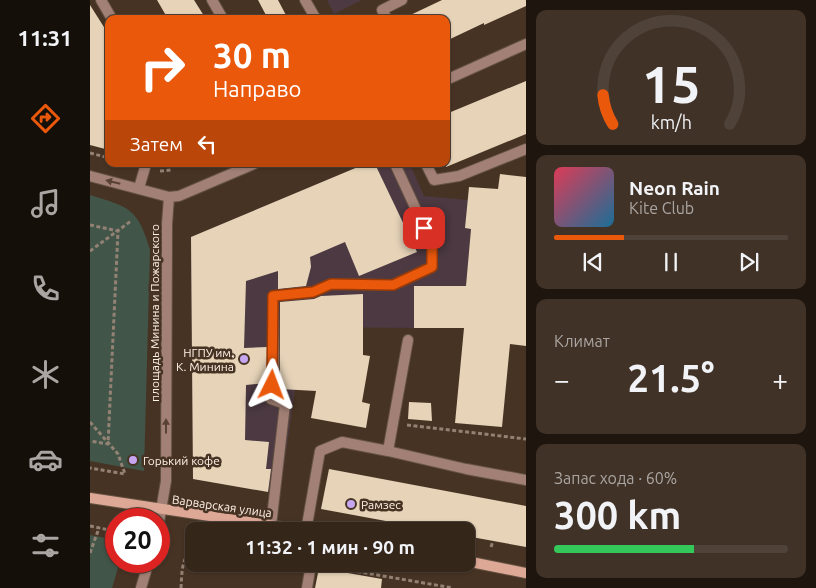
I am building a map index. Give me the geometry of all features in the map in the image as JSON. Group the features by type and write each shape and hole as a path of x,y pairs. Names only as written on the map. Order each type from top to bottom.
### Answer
{"main road":[{"path":"90,498 149,508"},
{"name":"Варварская улица","path":"170,511 244,522"},
{"path":"475,563 526,572"}],"street":[{"path":"100,0 109,15"},
{"path":"212,0 221,15"},
{"path":"305,0 314,15"},
{"path":"385,15 382,10 402,0"},
{"path":"450,78 526,44"},
{"path":"428,167 434,180 459,176 526,149"},
{"path":"139,188 145,167"},
{"path":"90,176 169,197 178,196 247,167"},
{"path":"271,522 285,404 271,400 274,370 273,296 313,292 331,284 393,285 432,267 432,244 396,167"},
{"name":"площадь Минина и Пожарского","path":"161,508 166,481 166,234 169,197"},
{"path":"388,451 408,340"},
{"path":"309,522 320,451 342,442 526,480"},
{"path":"307,588 310,572"},
{"path":"141,588 145,573"}],"path":[{"path":"90,153 105,157"},
{"path":"90,251 131,221"},
{"path":"90,225 118,231"},
{"path":"108,444 118,231"},
{"path":"90,422 118,454 125,474 90,468"},
{"path":"394,423 526,439"},
{"path":"90,442 108,444"},
{"path":"90,526 105,529"},
{"path":"90,553 92,543 99,528"},
{"path":"492,547 493,541"},
{"path":"181,588 185,558"},
{"path":"358,572 453,588"}],"shaded area":[{"path":"327,0 362,0 334,14"},
{"name":"НГПУ им. К. Минина","path":"358,167 411,167 424,196 468,200 465,228 471,229 466,286 414,286 414,328 298,327 295,390 280,494 193,479 191,237"}],"green space":[{"path":"90,195 115,203 130,212 141,226 150,250 144,471 90,461"},
{"path":"90,535 105,538 105,573 116,573 112,588 90,588"}],"building":[{"path":"157,0 194,0 203,15 166,15"},
{"path":"258,0 278,0 286,15 266,15"},
{"path":"442,0 526,0 526,6 450,39 450,15 410,15"},
{"path":"90,5 105,29 105,149 90,145"},
{"path":"526,81 526,134 450,165 450,112"},
{"path":"358,167 376,167 417,252 359,276 345,242 310,257 311,267 306,286 278,289 278,271 246,281 244,348 267,347 267,370 266,383 246,385 245,440 269,442 266,469 271,469 268,492 193,479 191,237"},
{"path":"500,174 526,177 526,346 510,344 502,427 455,423 464,328 414,328 414,286 466,286 471,229 465,228 469,187 498,189"},
{"path":"363,294 363,355 370,356 362,402 370,404 366,428 311,418 316,391 280,389 280,302 314,299 321,296"},
{"path":"409,402 431,403 432,421 408,419"},
{"path":"329,469 526,506 526,547 475,538 475,522 391,522 321,509"},
{"path":"318,572 342,572 382,579 381,588 315,588"}],"place":[{"name":"НГПУ им. К. Минина","path":"244,359"},
{"name":"Горький кофе","path":"133,460"},
{"name":"Рамзес","path":"351,504"}],"route":[{"path":"272,385 274,370 273,296 313,292 331,284 393,285 432,267 432,244 424,228"}]}
